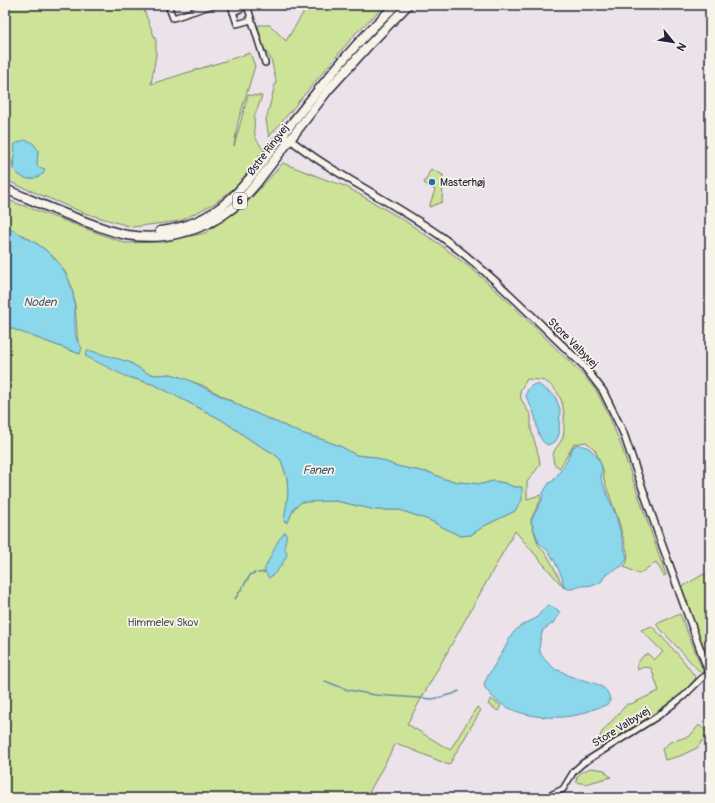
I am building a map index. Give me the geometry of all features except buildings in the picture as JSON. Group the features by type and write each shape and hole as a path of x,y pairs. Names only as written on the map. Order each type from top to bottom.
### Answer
{"main road":[{"name":"Østre Ringvej","path":"286,137 323,84 361,40 396,5"},
{"name":"Østre Ringvej","path":"5,189 107,230 149,232 168,230 194,222 211,214 228,201 246,183 368,46 408,5"}],"street":[{"path":"168,5 173,18 213,5"},
{"path":"230,5 237,24 251,20"},
{"path":"247,5 265,63"},
{"path":"233,12 241,9"},
{"name":"Store Valbyvej","path":"286,137 310,154 418,221 457,249 500,286 595,379 612,408 623,432 710,675 706,675 684,696 658,716 583,764 574,771 563,789 544,798"}],"green space":[{"path":"5,5 142,5 156,41 156,55 151,84 250,53 255,66 238,122 234,146 248,95 262,96 254,118 255,137 264,151 238,185 215,203 180,221 132,227 84,213 5,180","holes":["38,150 38,167 42,168 29,179 19,175 13,168 12,163 14,158"]},
{"path":"308,5 385,5 355,34 269,137 266,120 276,81 271,59 263,47 258,25 270,25 286,41"},
{"name":"Himmelev Skov","path":"283,163 345,186 402,219 441,245 478,274 512,305 585,377 597,392 610,418 622,448 666,575 664,576 656,562 639,574 624,567 627,562 628,555 618,519 604,480 603,469 595,450 585,442 574,444 560,468 554,464 553,455 555,449 564,434 564,413 562,402 557,392 548,383 541,380 527,379 520,391 521,399 531,416 531,429 540,465 527,482 527,499 540,495 541,499 531,522 538,544 549,558 564,588 515,531 407,724 450,750 477,707 481,710 449,765 396,743 366,798 60,798 58,796 53,798 5,798 5,326 80,354 76,313 71,285 58,262 50,254 29,239 5,226 5,199 125,243 163,242 205,233 244,206","holes":["129,362 147,373 156,375 171,374 202,385 246,409 301,433 342,447 356,455 374,457 396,466 431,473 444,479 459,482 482,484 493,481 505,483 514,487 521,487 515,511 484,526 471,535 460,536 429,520 400,510 376,510 336,501 302,502 294,508 288,522 285,522 288,494 287,478 281,460 273,453 252,441 222,420 155,385 125,376"]},
{"path":"431,169 443,175 442,202 429,207 435,190 424,183"},
{"path":"704,574 710,579 710,667 680,588"},
{"path":"680,614 703,671 702,673 656,624"},
{"path":"652,626 682,659 696,678 680,696 601,747 597,744 602,732 627,704 631,704 659,691 651,668 643,667 638,670 637,664 644,655 648,654 654,660 663,652 641,630"},
{"path":"491,699 501,706 498,711 488,704"},
{"path":"699,725 708,733 697,748 680,756 665,760 662,749 670,742 690,736"},
{"path":"591,768 605,770 611,777 585,784 576,782 579,774"}],"water":[{"path":"24,140 32,142 38,150 38,167 45,169 43,174 30,179 23,178 13,169 15,144"},
{"name":"Noden","path":"5,226 44,249 62,267 73,293 75,334 77,341 82,348 80,354 5,326"},
{"name":"Fanen","path":"88,350 129,362 147,373 156,375 171,374 189,380 246,409 301,433 342,447 356,455 374,457 396,466 431,473 444,479 459,482 482,484 493,481 505,483 514,487 522,487 522,500 515,511 484,526 471,535 460,536 429,520 400,510 376,510 336,501 302,502 294,508 288,522 284,521 288,494 287,478 281,460 273,453 252,441 222,420 155,385 125,376 85,356"},
{"path":"535,384 538,384 555,396 560,409 559,435 555,442 547,445 543,442 539,435 534,413 526,396 529,388"},
{"path":"578,444 589,448 600,462 602,468 601,479 616,516 627,558 622,566 605,575 602,581 595,585 568,589 564,587 562,577 554,560 548,551 539,543 531,521 549,483 553,481 566,463 573,447"},
{"path":"285,532 286,556 283,563 269,578 265,572 265,568 278,541"},
{"path":"549,605 558,610 560,613 553,623 543,630 540,653 556,670 600,686 609,694 609,703 574,716 538,716 516,711 506,706 497,700 485,688 484,685 487,678 512,634 522,625 536,618 545,607"}],"waterway":[{"path":"258,573 265,572"},
{"path":"235,599 251,574 255,573"},
{"path":"325,681 348,690 375,695 433,699 459,691"}],"place":[{"name":"Masterhøj","path":"432,182"}]}
